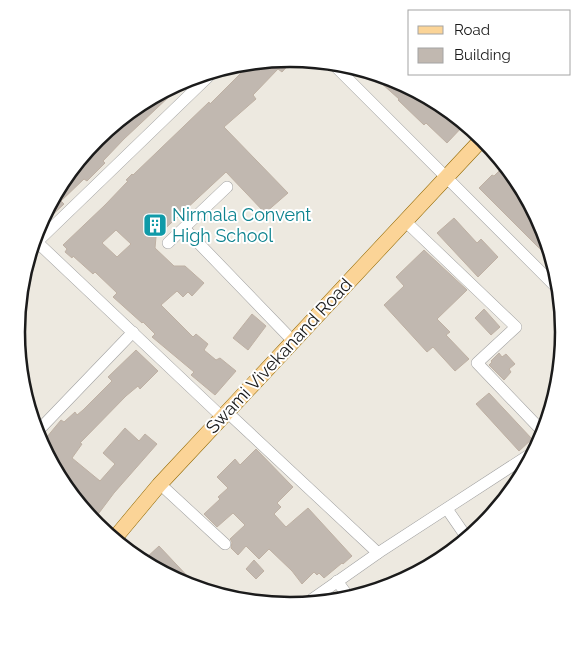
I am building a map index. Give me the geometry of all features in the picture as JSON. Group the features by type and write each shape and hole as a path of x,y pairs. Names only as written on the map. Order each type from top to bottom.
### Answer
{"main road":[{"name":"Swami Vivekanand Road","path":"117,535 160,484 477,144"}],"street":[{"path":"342,73 551,282"},
{"path":"43,237 201,83"},
{"path":"168,243 227,187"},
{"path":"405,221 516,327 477,363 538,428"},
{"path":"184,228 293,341"},
{"path":"39,247 378,554"},
{"path":"42,427 133,332"},
{"path":"314,597 525,458"},
{"path":"160,484 225,544"},
{"path":"447,509 464,534"},
{"path":"337,581 345,592"}],"building":[{"path":"286,67 282,72 278,69 253,95 256,99 224,127 288,193 265,213 226,172 156,237 155,248 174,266 185,266 204,283 192,296 188,292 183,297 177,291 161,305 193,337 196,334 208,344 204,350 216,360 220,358 236,371 215,395 191,375 194,372 152,337 155,334 143,322 113,297 117,293 95,272 93,274 73,256 72,258 65,252 67,249 63,245 105,205 128,181 126,180 132,174 209,102 210,104 241,73","holes":["116,230 131,244 117,257 102,243"]},
{"path":"383,85 423,103 461,129 447,143 426,123 424,125"},
{"path":"168,98 124,139 103,161 105,163 87,181 84,179 61,201 64,204 53,215 70,185 80,171 103,145 129,122"},
{"path":"500,170 511,185 529,216 543,252 479,188 492,175 494,176"},
{"path":"454,218 477,243 481,239 498,257 478,277 437,233"},
{"path":"424,250 467,290 437,319 450,332 446,335 469,359 455,371 433,347 427,352 384,305 404,286 396,277"},
{"path":"484,309 500,327 491,335 475,318"},
{"path":"252,314 266,326 248,350 233,338"},
{"path":"136,350 158,371 140,389 138,386 126,396 80,443 82,444 72,458 100,481 115,464 103,453 125,428 139,441 145,434 157,444 97,515 70,481 46,438 61,420 64,422 75,412 77,415 83,410 112,381 108,377"},
{"path":"499,353 502,357 506,354 515,364 509,369 511,372 504,380 489,365"},
{"path":"489,393 532,439 519,451 476,404"},
{"path":"256,449 293,487 277,503 281,507 274,514 286,527 308,508 352,556 324,578 319,573 317,575 314,572 302,584 292,571 269,549 259,559 246,546 238,555 231,548 232,542 230,539 245,525 233,513 217,527 204,514 220,499 218,497 228,488 217,477 235,459 240,465"},
{"path":"159,546 189,578 173,571 147,557"},
{"path":"254,560 264,571 256,579 246,569"}],"place":[{"name":"Nirmala Convent High School","path":"155,225"}]}
